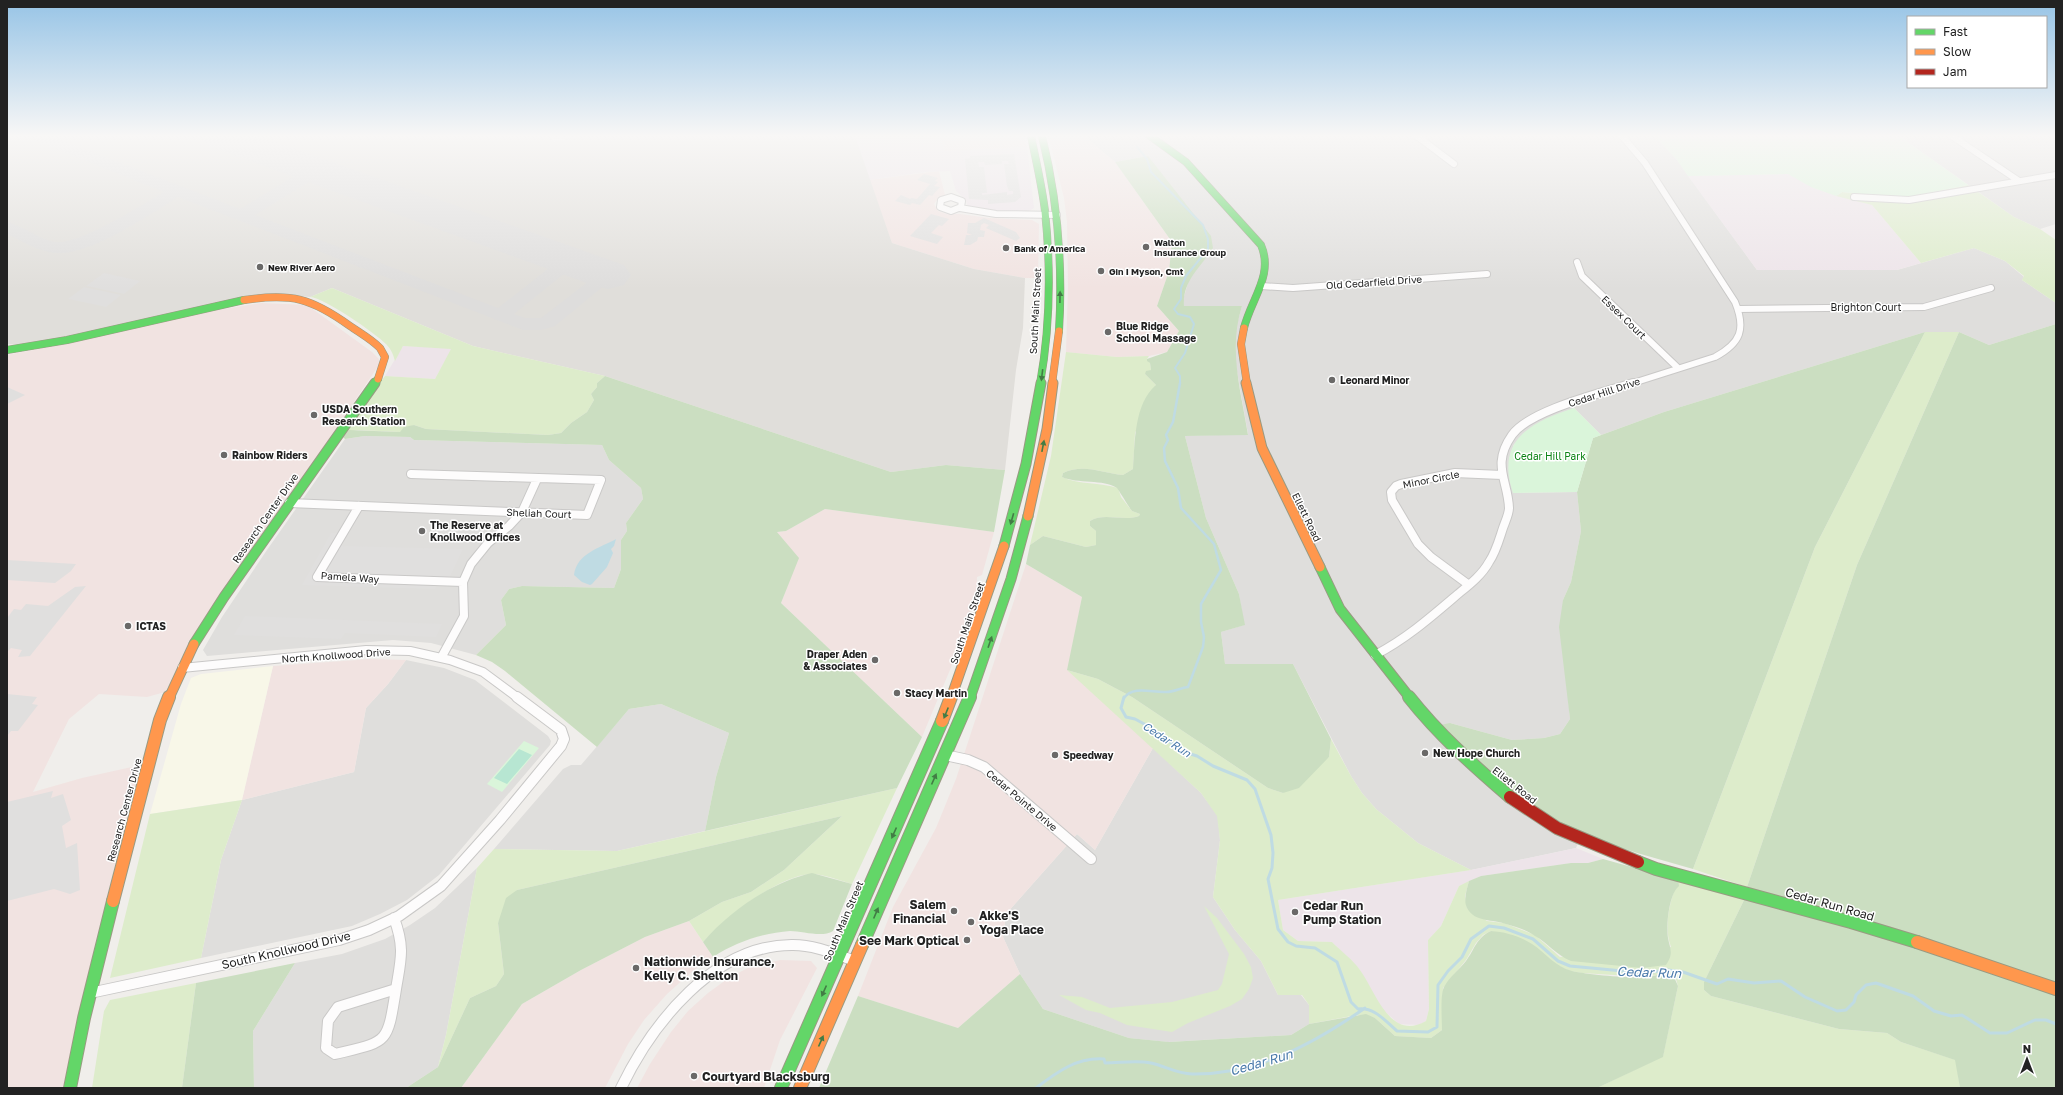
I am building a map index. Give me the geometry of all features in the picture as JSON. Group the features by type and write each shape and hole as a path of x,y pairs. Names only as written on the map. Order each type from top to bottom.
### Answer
{"main road":[{"name":"South Main Street","path":"781,1088 840,956 960,677 991,591 1022,482 1034,424 1045,348 1049,294 1045,216 1041,187"},
{"path":"800,1088 977,679 1006,596 1036,484 1052,400 1058,336 1060,287 1057,215 1052,187"},
{"name":"Ellett Road","path":"1209,187 1256,237 1266,260 1261,286 1246,316 1241,344 1245,378 1259,438 1268,461 1334,598 1346,617 1375,655 1430,723 1475,768 1532,812 1557,828 1596,846"},
{"name":"Research Center Drive","path":"7,350 62,341 182,312 248,300 296,298 320,305 378,346 385,354 386,361 380,375 289,503 207,623 182,668 165,707 150,755 106,923 70,1088"},
{"path":"1022,482 1036,484"},
{"name":"Cedar Run Road","path":"1596,846 1656,869 1851,922 1914,941 2056,990"}],"street":[{"name":"Cedar Hill Drive","path":"1375,655 1406,638 1469,584 1489,562 1495,552 1508,514 1509,500 1502,475 1502,459 1508,442 1516,431 1530,419 1550,410 1715,357 1732,346 1739,337 1742,328 1738,309 1713,267 1661,187"},
{"path":"1854,197 1909,200 1984,187"},
{"path":"960,208 991,214 1057,215"},
{"name":"Essex Court","path":"1577,262 1582,276 1678,368"},
{"name":"Old Cedarfield Drive","path":"1261,286 1293,288 1487,274"},
{"name":"Brighton Court","path":"1738,309 1924,307 1991,288"},
{"name":"Sheliah Court","path":"289,503 587,515 601,480 411,474"},
{"name":"Minor Circle","path":"1469,584 1431,557 1418,544 1392,500 1391,492 1396,486 1401,484 1448,474 1502,475"},
{"path":"441,658 464,616 463,582 470,564 478,554 522,512 537,479"},
{"name":"Pamela Way","path":"359,506 317,577 463,582"},
{"name":"North Knollwood Drive","path":"182,668 375,650 410,651 441,658 483,672 564,733"},
{"name":"South Knollwood Drive","path":"90,993 339,940 369,930 394,918 411,908 441,886 500,820 561,746 564,739 564,733"},
{"name":"Cedar Pointe Drive","path":"945,755 968,760 984,768 1091,859"},
{"path":"394,918 401,936 402,950 396,989 390,1027 382,1040 374,1045 335,1054 326,1048 328,1021 338,1007 396,989"},
{"path":"621,1088 637,1057 668,1013 699,983 724,965 750,953 781,946 816,947 856,961"}],"shaded area":[{"path":"7,187 873,187 892,243 974,269 1025,278 1023,328 1016,370 1005,470 946,465 891,472 605,376 473,346 332,288 310,297 288,295 263,296 45,342 20,345 7,344"},
{"path":"872,187 943,187 945,195 934,204 938,211 947,214 1032,220 1039,224 1038,278 1025,278 974,269 892,243"},
{"path":"927,187 940,187 932,196 929,195 920,205 912,203 910,205 895,201 901,195 910,199 917,199"},
{"path":"955,187 1032,187 1034,208 1027,212 972,207 967,205 966,200 956,191"},
{"path":"968,187 986,187 987,193 982,193 982,195 1007,192 1007,195 1013,194 1013,191 1009,191 1007,187 1019,187 1021,197 1015,202 988,204 988,200 969,199"},
{"path":"1061,187 1133,187 1172,242 1169,271 1157,306 1179,331 1167,352 1149,356 1117,357 1066,352 1068,287 1067,222"},
{"path":"1166,187 1697,187 1757,270 1897,270 1974,248 2005,261 2024,277 2022,280 2056,303 2056,324 1989,345 1959,332 1925,332 1664,412 1601,435 1574,408 1514,444 1509,459 1513,493 1577,492 1581,531 1571,582 1563,600 1566,673 1570,719 1560,734 1544,738 1512,740 1450,723 1582,833 1576,848 1471,870 1418,843 1376,809 1362,793 1351,776 1293,664 1225,664 1221,632 1244,625 1239,594 1206,518 1185,436 1248,434 1235,360 1236,327 1242,306 1184,306 1183,300 1190,276 1206,258"},
{"path":"1696,187 1813,187 1872,205 1921,263 1897,270 1757,270"},
{"path":"1972,187 2056,187 2056,224 2040,229 2014,217"},
{"path":"931,214 949,219 942,226 939,225 931,233 943,237 937,244 910,236"},
{"path":"984,218 1016,232 1020,238 1016,241 986,228 989,225 984,223 981,225 980,230 985,231 984,237 978,237 977,241 970,245 964,245 966,235 972,235 967,233 968,223 975,223"},
{"path":"104,273 140,281 124,294 86,286"},
{"path":"84,287 121,295 106,307 68,299"},
{"path":"261,303 307,305 372,352 379,359 379,365 276,517 165,692 147,697 99,694 69,719 33,792 82,778 141,765 96,939 63,1088 7,1088 7,355 72,343 187,315"},
{"path":"403,346 452,348 435,379 385,376"},
{"path":"7,387 25,395 7,404"},
{"path":"365,436 410,437 414,440 602,445 609,460 641,488 643,499 626,523 627,531 621,540 621,569 614,588 522,586 509,589 501,600 506,625 476,655 431,643 393,640 207,656 203,650 222,617 345,439"},
{"path":"825,509 994,532 982,575 977,577 976,596 965,629 952,665 922,737 781,603 798,558 777,532 786,531"},
{"path":"331,533 347,534 341,546 463,549 447,583 438,583 435,589 302,585"},
{"path":"7,560 76,564 71,571 55,583 7,580"},
{"path":"1026,564 1082,597 1068,670 1153,748 1095,850 1077,834 1006,914 1003,937 1020,974 958,1028 858,996 893,907 936,828 956,779"},
{"path":"86,586 30,656 18,657 22,650 11,648 7,652 7,618 14,609 21,610 26,604 48,606 75,587"},
{"path":"245,616 442,624 436,637 345,633 341,639 234,635"},
{"path":"371,659 406,660 388,684 366,708 354,772 242,800 273,666"},
{"path":"406,660 444,668 475,680 548,736 551,741 550,745 439,875 407,900 352,926 201,958 221,860 242,800 354,772 366,708 388,684"},
{"path":"273,666 242,800 150,814 181,704 191,678 201,674"},
{"path":"7,694 37,697 32,704 38,705 18,731 11,731 7,736"},
{"path":"661,704 729,733 716,777 705,831 617,851 494,849 563,769 571,765 581,765 629,709"},
{"path":"1153,748 1201,793 1218,816 1220,840 1213,897 1235,930 1261,961 1278,995 1301,995 1309,1005 1309,1024 1291,1035 1168,1042 1129,1038 1043,1009 1020,974 1003,937 1006,914 1077,834 1095,850"},
{"path":"53,791 51,798 63,794 71,820 62,826 66,848 77,843 80,890 70,894 54,889 7,901 7,802"},
{"name":"Cedar Run Pump Station","path":"1576,848 1603,859 1588,863 1571,863 1481,876 1459,886 1441,926 1428,940 1429,1009 1426,1021 1419,1025 1399,1024 1382,1009 1360,970 1332,942 1298,941 1283,930 1278,900 1471,870"},
{"path":"477,868 446,1035 438,1067 406,1088 254,1088 253,1031 295,963 342,954 385,939 410,925 435,908"},
{"path":"689,921 713,957 694,970 667,994 644,1020 628,1044 605,1088 461,1088 522,1004 581,970 645,937"},
{"path":"780,960 811,961 817,968 780,1040 764,1088 637,1088 650,1064 671,1032 688,1011 708,993 730,977 748,968"}],"green space":[{"path":"1133,187 1172,187 1211,236 1213,248 1189,282 1184,297 1184,306 1242,306 1236,338 1236,354 1239,386 1248,435 1185,436 1206,518 1239,594 1245,625 1221,632 1225,664 1293,664 1331,739 1329,757 1299,788 1283,793 1268,788 1132,697 1098,679 1067,670 1082,597 1026,564 1030,545 1043,536 1086,547 1096,545 1096,531 1090,526 1090,521 1101,517 1133,518 1139,516 1140,514 1132,511 1117,488 1112,485 1062,477 1063,473 1078,469 1123,475 1133,469 1135,436 1143,402 1156,385 1145,374 1146,371 1151,370 1150,363 1147,359 1167,352 1179,331 1157,306 1169,271 1172,242"},
{"path":"1811,187 1958,187 1903,198 1842,192 1836,196"},
{"path":"1958,187 1971,187 2014,217 2040,229 2056,240 2056,303 2022,280 2024,276 2005,261 1974,248 1921,263 1872,205 1836,196 1842,192 1903,198"},
{"path":"332,288 473,346 605,376 597,383 597,387 591,394 594,400 587,412 571,423 561,433 548,435 426,429 414,425 400,432 357,430 345,433 385,376 435,379 451,349 403,346 395,361 388,346 372,332 338,309 310,297"},
{"path":"2056,324 2056,984 1747,887 1857,565 1959,332 1989,345"},
{"path":"1925,332 1959,332 1857,565 1747,887 1693,869 1815,547"},
{"path":"1925,332 1815,547 1693,869 1610,844 1564,824 1525,800 1487,772 1454,741 1440,725 1450,723 1512,740 1544,738 1560,734 1570,719 1559,627 1563,600 1571,582 1581,531 1577,492 1593,438 1664,412"},
{"path":"1066,352 1117,357 1149,356 1147,359 1150,363 1151,370 1145,374 1156,385 1135,433 1133,469 1123,475 1078,469 1063,473 1062,477 1069,480 1118,488 1121,497 1132,511 1140,514 1139,516 1133,518 1101,517 1090,521 1090,526 1096,531 1096,545 1086,547 1043,536 1030,545 1051,456"},
{"path":"605,376 891,472 946,465 1005,470 994,532 825,509 786,531 777,532 799,558 781,603 922,737 897,788 705,831 716,777 729,733 661,704 629,709 597,747 505,671 492,662 476,655 506,625 501,600 509,589 522,586 614,588 621,569 621,540 627,531 626,523 643,499 641,488 609,460 602,445 414,440 410,437 365,436 345,439 343,437 349,430 400,432 404,427 414,425 426,429 548,435 561,433 571,423 587,412 594,400 591,394 597,387 597,383"},
{"name":"Cedar Hill Park","path":"1574,408 1601,435 1593,438 1577,492 1513,493 1509,475 1509,459 1513,447 1521,436 1531,427 1558,413"},
{"path":"1067,670 1098,679 1132,697 1268,788 1283,793 1329,757 1331,739 1351,776 1362,793 1376,809 1418,843 1471,870 1278,900 1283,930 1298,941 1332,942 1357,966 1386,1012 1394,1020 1403,1025 1413,1026 1426,1021 1429,1009 1428,940 1441,926 1459,886 1469,881 1465,896 1467,908 1487,921 1504,923 1535,935 1560,957 1671,947 1668,931 1668,914 1672,896 1678,880 1746,896 1704,982 1704,990 1711,996 1839,1029 1887,1033 1901,1042 1956,1060 1960,1088 1597,1088 1663,1056 1678,986 1676,979 1667,973 1645,977 1570,971 1556,965 1531,944 1491,931 1483,935 1476,943 1466,960 1443,988 1442,1030 1431,1038 1395,1036 1375,1018 1357,1015 1309,1024 1309,1005 1302,995 1278,995 1261,961 1235,930 1213,897 1220,840 1217,816 1201,793"},
{"path":"524,741 539,748 502,792 487,784"},
{"path":"519,749 532,755 507,784 494,778"},
{"path":"897,788 852,884 815,874 797,877 782,882 767,890 738,910 724,921 703,942 689,921 722,902 751,892 784,870 842,816 517,890 498,923 504,974 496,986 470,998 438,1067 446,1035 477,868 494,849 617,851"},
{"path":"242,800 221,860 201,958 110,978 150,814"},
{"path":"842,816 784,870 751,892 722,902 689,921 645,937 581,970 522,1004 461,1088 406,1088 438,1067 470,998 496,986 504,974 498,923 506,898 517,890"},
{"path":"1603,859 1678,880 1679,886 1673,896 1669,910 1667,932 1671,954 1666,965 1642,968 1571,961 1561,956 1540,939 1525,930 1501,922 1485,920 1470,913 1467,908 1465,902 1469,881 1481,876 1571,863 1588,863"},
{"path":"812,873 852,884 833,931 823,934 812,934 790,931 760,936 731,947 713,957 703,942 726,919 752,899 781,883"},
{"path":"1746,896 1858,928 2056,994 2056,1088 1960,1088 1955,1060 1901,1042 1887,1033 1839,1029 1711,996 1704,990 1704,982"},
{"path":"1204,906 1217,918 1244,954 1251,967 1253,978 1249,989 1242,999 1230,1006 1188,1023 1172,1032 1127,1025 1100,1013 1086,1010 1059,995 1082,997 1110,1008 1172,1002 1218,990 1222,984 1229,954"},
{"path":"1491,931 1507,933 1522,939 1532,944 1561,966 1572,971 1598,975 1630,977 1646,977 1666,974 1673,975 1678,986 1663,1057 1597,1088 819,1088 858,996 958,1028 1020,974 1043,1009 1129,1038 1169,1042 1291,1035 1309,1024 1366,1014 1375,1018 1395,1036 1431,1038 1442,1030 1442,1001 1444,987 1466,961 1479,940"},
{"path":"295,963 253,1031 254,1088 182,1088 196,983"},
{"path":"196,983 182,1088 92,1088 104,1011 110,1000"}],"water":[{"path":"616,539 614,546 611,549 613,553 607,567 592,584 590,585 582,582 574,575 576,568 584,556"}],"waterway":[{"name":"Cedar Run","path":"1166,187 1203,225 1208,239 1208,249 1186,276 1181,288 1181,299 1174,309 1178,314 1190,317 1194,324 1185,353 1175,368 1180,376 1180,383"},
{"name":"Cedar Run","path":"1124,698 1128,694 1138,691 1169,692 1188,687 1203,647 1204,637 1201,622 1201,604 1221,570 1214,544 1181,508 1178,488 1165,461 1164,448 1168,440 1166,435 1173,422 1180,383"},
{"name":"Cedar Run","path":"1124,697 1121,708 1126,717 1135,719 1148,726 1184,752 1197,756 1213,766 1247,780 1255,789 1271,835 1273,853 1272,868 1268,879 1278,929 1288,942 1296,946 1315,948 1337,962 1351,1002 1358,1009 1363,1009"},
{"name":"Cedar Run","path":"1363,1009 1375,1012 1397,1031 1428,1032 1437,1027 1438,985 1448,971 1462,957 1471,939 1489,926 1504,928 1533,939 1558,961 1570,966 1644,973 1668,970 1683,972 1717,984 1728,979 1754,983 1781,981 1805,997 1837,1011 1846,1010 1854,1002 1856,995 1866,985 1876,983 1913,996 1934,1011 1951,1016 1962,1015 1990,1033 2007,1033 2035,1020 2046,1020 2056,1024"},
{"name":"Cedar Run","path":"1036,1088 1060,1071 1076,1063 1094,1059 1104,1059 1105,1063 1145,1062 1187,1074 1216,1073 1239,1069 1262,1063 1305,1045 1363,1009"}],"taxiway":[{"path":"167,187 241,216"},
{"path":"241,216 288,187"},
{"path":"7,227 49,246 55,248 66,248 98,236 177,191"},
{"path":"241,216 523,324 541,324 548,322 608,275"},
{"path":"501,315 569,261"}],"runway":[{"path":"363,187 608,275"}],"traffic: fast":[{"path":"1004,546 1026,464 1041,381 1046,338 1048,253 1042,187"},
{"path":"1053,187 1059,233 1061,282 1059,331"},
{"path":"1209,187 1261,245 1266,256 1264,278 1249,311 1244,328"},
{"path":"7,350 67,340 214,305 244,300"},
{"path":"194,644 224,597 378,379"},
{"path":"862,945 971,695 1011,579 1028,516"},
{"path":"1320,567 1340,609 1412,701 1438,732 1469,762 1510,797"},
{"path":"781,1088 942,721"},
{"path":"1638,862 1656,869 1851,922 1917,942"},
{"path":"70,1088 84,1018 113,901"}],"traffic: slow":[{"path":"244,300 277,296 291,297 303,299 326,310 367,337 380,348 385,357 378,379"},
{"path":"1244,328 1241,344 1245,378 1262,448 1320,567"},
{"path":"1028,516 1047,429 1059,331"},
{"path":"942,721 966,659 1004,546"},
{"path":"113,901 160,720 177,678 194,644"},
{"path":"1917,942 2056,989"},
{"path":"800,1088 862,945"}],"traffic: jam":[{"path":"1510,797 1557,828 1638,862"}],"place":[{"name":"Walton Insurance Group","path":"1146,247"},
{"name":"Bank of America","path":"1006,248"},
{"name":"New River Aero","path":"260,267"},
{"name":"Gin I Myson, Cmt","path":"1101,271"},
{"name":"Blue Ridge School Massage","path":"1108,332"},
{"name":"Leonard Minor","path":"1332,380"},
{"name":"USDA Southern Research Station","path":"314,415"},
{"name":"Rainbow Riders","path":"224,455"},
{"name":"The Reserve at Knollwood Offices","path":"422,531"},
{"name":"ICTAS","path":"128,626"},
{"name":"Draper Aden & Associates","path":"875,660"},
{"name":"Stacy Martin","path":"897,693"},
{"name":"New Hope Church","path":"1425,753"},
{"name":"Speedway","path":"1055,755"},
{"name":"Salem Financial","path":"954,911"},
{"name":"Cedar Run Pump Station","path":"1295,912"},
{"name":"Akke'S Yoga Place","path":"971,922"},
{"name":"See Mark Optical","path":"967,940"},
{"name":"Nationwide Insurance, Kelly C. Shelton","path":"636,968"},
{"name":"Courtyard Blacksburg","path":"694,1076"}]}
